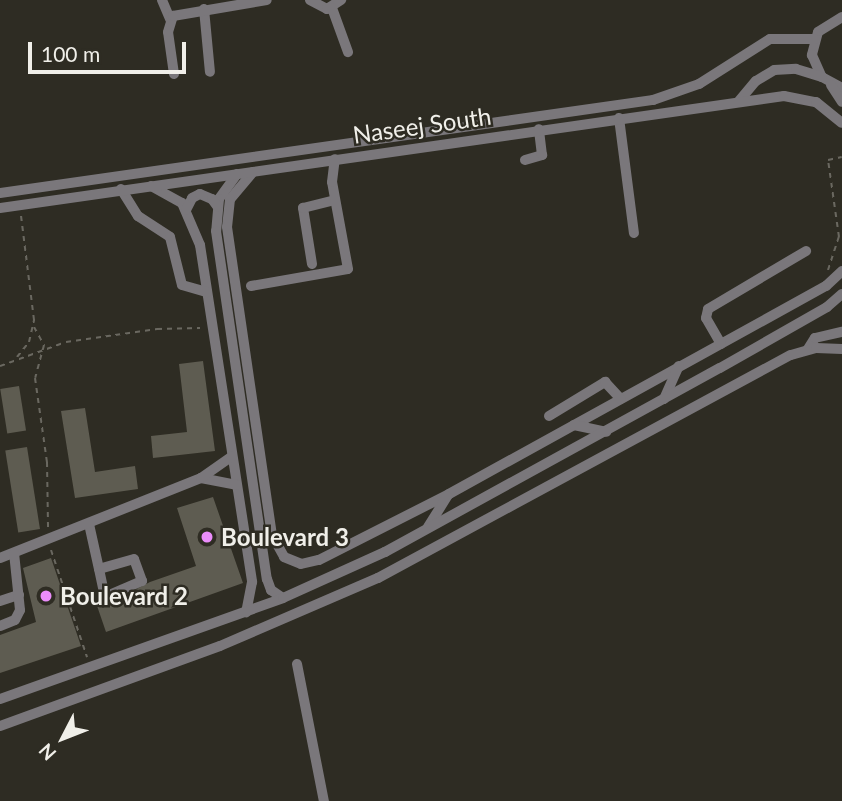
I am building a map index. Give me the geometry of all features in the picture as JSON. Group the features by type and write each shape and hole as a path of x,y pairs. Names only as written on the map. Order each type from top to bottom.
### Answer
{"street":[{"path":"162,0 170,19 174,74"},
{"path":"170,19 178,13 267,0"},
{"path":"310,0 317,7 336,4 348,52"},
{"path":"204,9 210,72"},
{"path":"822,77 812,55 814,39 823,26 842,17"},
{"path":"0,193 653,100 699,84 771,39 814,39"},
{"path":"738,101 756,81 774,70 796,69 822,77 837,87 842,102"},
{"name":"Naseej South","path":"0,208 738,101 800,97 823,106 842,123"},
{"path":"619,118 634,233"},
{"path":"525,160 542,155 539,129"},
{"path":"251,286 346,271 335,200 335,159"},
{"path":"253,172 233,193 226,220 273,541 284,557 301,564 319,561 449,494 721,344 840,274"},
{"path":"238,173 225,186 217,206 235,366 268,586 283,598"},
{"path":"148,186 170,194 186,210 200,244 252,588 246,612"},
{"path":"121,190 138,216 170,237 182,285 207,292"},
{"path":"186,210 189,201 200,194 212,199 217,206"},
{"path":"312,264 303,208 335,200"},
{"path":"721,344 706,318 708,310 806,251"},
{"path":"0,699 83,672 283,598 428,528 664,400 840,298"},
{"path":"808,349 815,338 842,332"},
{"path":"0,726 210,650 378,578 808,349 842,349"},
{"path":"235,366 250,381"},
{"path":"664,400 680,366"},
{"path":"549,416 605,382 621,399"},
{"path":"574,425 606,432"},
{"path":"0,558 201,478 231,457"},
{"path":"251,474 261,463"},
{"path":"201,478 236,485"},
{"path":"428,528 449,494"},
{"path":"89,524 99,569"},
{"path":"0,626 17,617 19,595 14,553"},
{"path":"252,588 263,592 268,586"},
{"path":"0,601 19,595"},
{"path":"297,664 324,801"}],"path":[{"path":"840,274 828,270 839,242 828,160 842,157"},
{"path":"20,205 34,327 44,349 35,378 50,488 48,540 87,657 83,672"},
{"path":"13,360 29,342 34,327"},
{"path":"0,366 44,349 135,331 212,327"}],"building":[{"path":"203,361 215,451 153,458 151,436 187,432 179,364"},
{"path":"19,386 26,430 7,433 0,389"},
{"path":"85,408 95,472 135,466 138,489 75,498 61,411"},
{"path":"27,447 40,529 18,532 5,450"},
{"name":"Boulevard 3","path":"213,497 243,583 106,632 95,600 112,602 150,582 196,566 177,508"},
{"name":"Boulevard 2","path":"51,558 81,646 0,673 0,635 36,622 23,568"}],"place":[{"name":"Boulevard 3","path":"207,537"},
{"name":"Boulevard 2","path":"46,596"}]}
